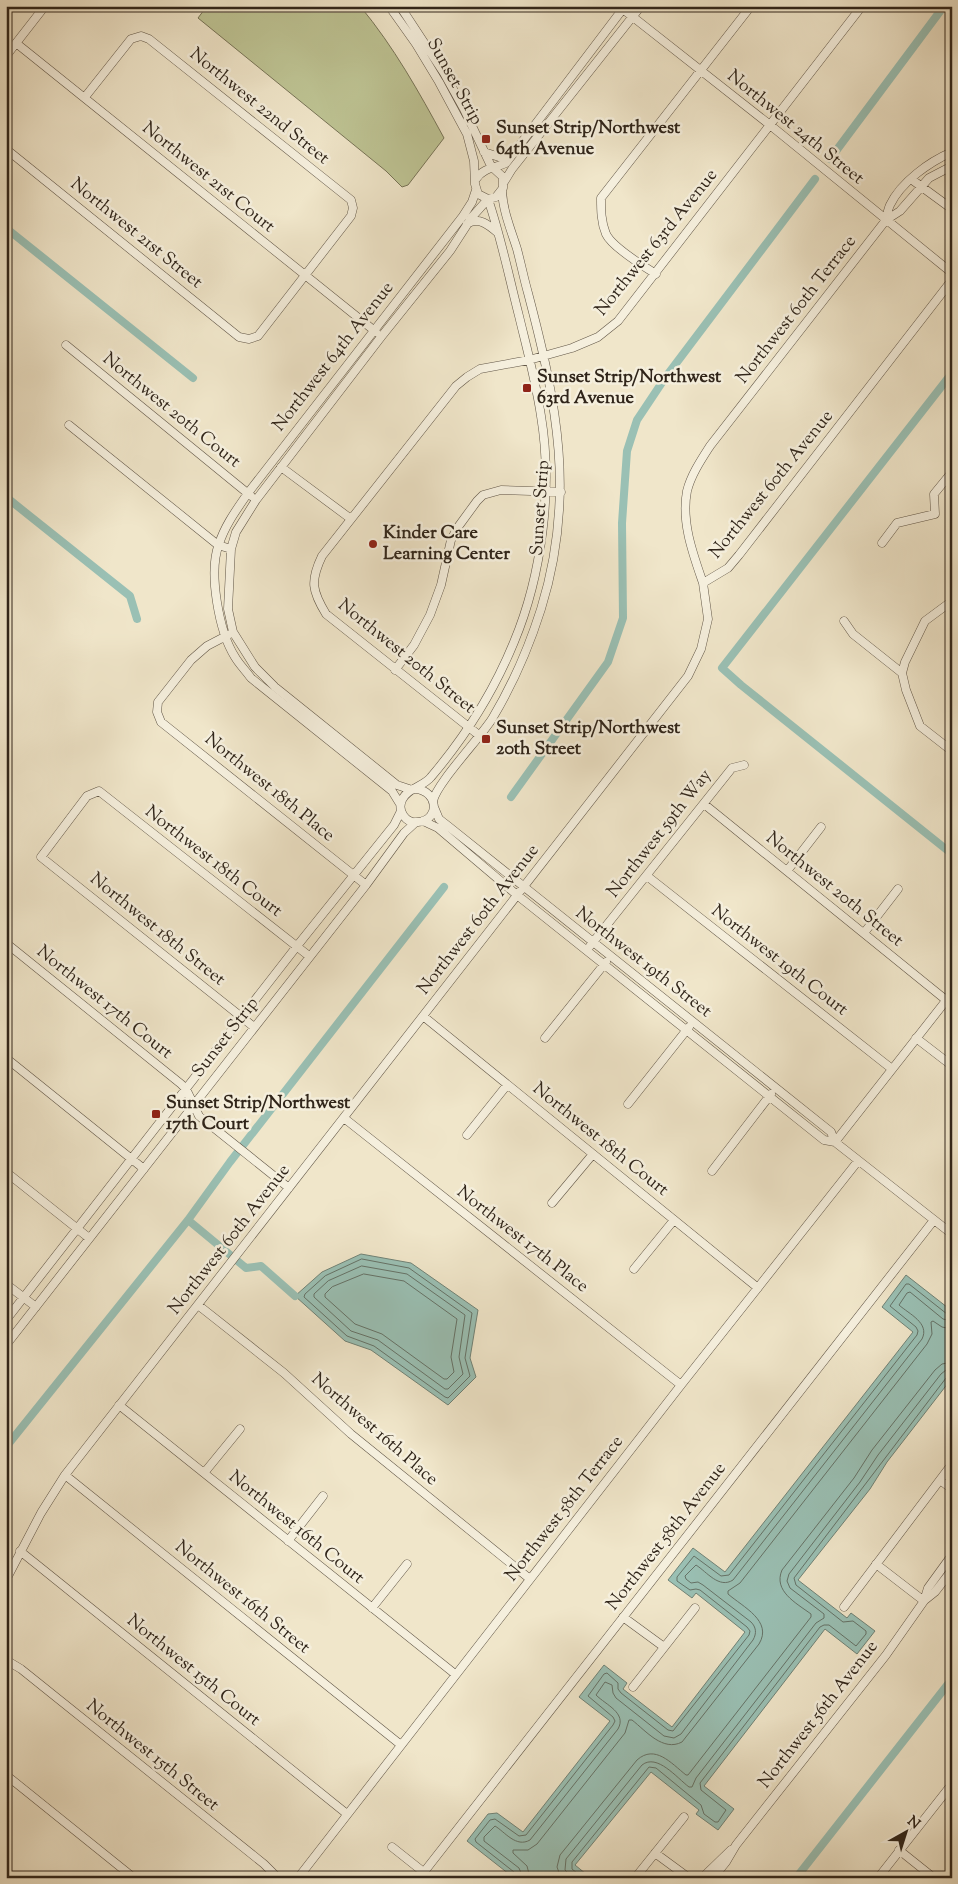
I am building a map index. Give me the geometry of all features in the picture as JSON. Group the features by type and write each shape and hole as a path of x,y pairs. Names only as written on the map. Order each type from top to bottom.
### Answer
{"street":[{"path":"6,56 45,6"},
{"name":"Sunset Strip","path":"389,6 416,44 439,82 466,134 474,161 476,179"},
{"name":"Sunset Strip","path":"400,6 444,73 493,169"},
{"path":"622,7 506,163 493,169 484,170 476,179 476,190 482,197 488,199 496,198 502,191 504,182 512,169 641,6"},
{"path":"656,274 634,261 606,235 601,217 601,198 751,6"},
{"name":"Northwest 63rd Avenue","path":"316,598 313,584 322,556 456,386 480,369 529,360 572,348 598,337 618,321 862,6"},
{"name":"Northwest 24th Street","path":"622,7 952,273"},
{"name":"Northwest 22nd Street","path":"84,97 131,39 141,36 149,39 351,200 353,208 351,216 305,276"},
{"name":"Northwest 21st Court","path":"16,43 381,337"},
{"name":"Northwest 21st Street","path":"6,149 239,337 249,338 258,336 305,276"},
{"path":"484,152 499,157 512,155"},
{"name":"Northwest 60th Terrace","path":"886,220 890,204 911,179 932,162 952,152"},
{"name":"Northwest 60th Terrace","path":"703,583 692,551 686,517 688,491 697,467 710,446 886,220 900,211 929,178 952,166"},
{"path":"493,169 501,174 504,182"},
{"path":"911,179 952,210"},
{"name":"Northwest 64th Avenue","path":"218,545 232,516 248,493 463,216 472,202 476,190"},
{"name":"Sunset Strip","path":"433,804 439,787 480,736 515,677 532,638 547,592 557,536 561,492 559,441 544,356 517,249 504,209 502,191"},
{"name":"Sunset Strip","path":"413,790 431,778 469,728 485,702 509,654 515,641 531,589 542,532 546,492 545,444 541,416 529,360 488,199"},
{"name":"Northwest 64th Avenue","path":"231,549 236,532 256,500 488,199"},
{"path":"467,224 473,221 480,221 490,225 498,234"},
{"name":"Northwest 60th Avenue","path":"6,1580 41,1513 65,1475 688,676 701,649 708,619 703,583 728,568 739,555 952,280"},
{"name":"Northwest 20th Court","path":"66,346 256,500"},
{"path":"69,425 218,545 231,549 228,578 228,609 233,632 255,667 275,687 398,785 427,793 433,804 431,814 420,822 405,818 392,791 251,678 234,657 225,636 216,596 215,574 218,545"},
{"path":"281,467 351,519"},
{"path":"882,543 898,523 935,514 934,494 952,472"},
{"path":"395,670 414,645 430,615 441,585 451,540 477,501 484,495 501,490 561,492"},
{"path":"531,589 547,592"},
{"name":"Northwest 20th Street","path":"316,598 326,614 480,736"},
{"path":"952,601 925,621 905,662 902,673 906,690 920,726 952,752"},
{"path":"844,621 853,634 902,673"},
{"path":"225,636 233,632"},
{"name":"Northwest 18th Place","path":"225,636 207,646 191,660 158,702 157,712 161,722 366,885"},
{"name":"Northwest 59th Way","path":"586,951 732,768 744,765"},
{"path":"401,808 403,797 413,790"},
{"name":"Northwest 18th Street","path":"99,791 87,796 41,856 254,1027"},
{"name":"Northwest 18th Court","path":"99,791 309,956"},
{"name":"Northwest 19th Street","path":"433,804 439,818 610,957 831,1132 835,1142 952,1234"},
{"name":"Northwest 20th Street","path":"704,804 946,1000"},
{"name":"Sunset Strip","path":"6,1320 297,946 394,825 401,808"},
{"name":"Sunset Strip","path":"6,1345 366,885 404,833 420,822"},
{"name":"Northwest 19th Street","path":"420,822 438,828 517,896 824,1140 835,1142"},
{"path":"787,871 821,827"},
{"name":"Northwest 19th Court","path":"647,876 892,1069"},
{"path":"864,933 898,889"},
{"name":"Northwest 17th Court","path":"6,943 186,1089 199,1116 289,1188"},
{"path":"545,1038 610,957"},
{"path":"835,1142 952,993"},
{"name":"Northwest 18th Court","path":"423,1016 758,1288"},
{"path":"628,1104 693,1022"},
{"path":"916,1038 951,1065"},
{"path":"6,1058 144,1169"},
{"path":"467,1135 508,1085"},
{"path":"712,1171 776,1088"},
{"name":"Northwest 17th Place","path":"344,1118 681,1385"},
{"path":"552,1203 593,1154"},
{"name":"Northwest 58th Terrace","path":"298,1878 455,1674 858,1161"},
{"path":"6,1172 90,1238"},
{"path":"634,1269 674,1220"},
{"name":"Northwest 58th Avenue","path":"424,1872 934,1220"},
{"path":"6,1284 36,1307"},
{"name":"Northwest 16th Place","path":"198,1305 284,1373 351,1434 530,1580"},
{"name":"Northwest 16th Court","path":"119,1406 455,1674"},
{"path":"204,1473 240,1429"},
{"path":"844,1608 952,1464"},
{"name":"Northwest 16th Street","path":"65,1475 401,1745"},
{"path":"940,1480 952,1489"},
{"path":"288,1540 323,1496"},
{"name":"Northwest 15th Court","path":"20,1551 347,1814"},
{"name":"Northwest 56th Avenue","path":"924,1601 928,1588 952,1555"},
{"path":"372,1608 407,1564"},
{"path":"876,1564 924,1601"},
{"name":"Northwest 56th Avenue","path":"702,1878 736,1845 886,1655 924,1601 935,1592 952,1570"},
{"path":"633,1687 696,1608"},
{"path":"623,1617 664,1647"},
{"name":"Northwest 15th Street","path":"6,1660 28,1675 264,1864 278,1878"},
{"path":"6,1775 134,1878"},
{"path":"878,1878 952,1784"},
{"path":"635,1878 684,1817"},
{"name":"Northwest 56th Avenue","path":"713,1878 726,1862 736,1845"},
{"path":"392,1847 431,1878"},
{"path":"899,1850 934,1878"},
{"path":"655,1853 689,1878"}],"green space":[{"path":"207,6 360,6 395,54 444,138 408,185 402,187 386,171 198,18"}],"water":[{"path":"361,1254 411,1263 478,1310 470,1358 476,1377 448,1405 371,1350 345,1341 295,1296 322,1272"},
{"path":"906,1275 952,1311 952,1378 887,1462 870,1489 798,1580 847,1618 851,1613 875,1631 857,1654 825,1629 704,1786 734,1809 718,1830 696,1814 699,1810 651,1772 575,1865 591,1878 514,1878 467,1841 488,1814 497,1813 523,1832 610,1721 579,1697 604,1665 627,1683 623,1689 672,1727 745,1632 696,1593 692,1598 668,1580 693,1548 725,1572 913,1332 882,1307"}],"waterway":[{"path":"830,159 944,6"},
{"path":"511,797 608,662 623,618 622,523 627,451 637,420 665,378 815,179"},
{"path":"6,228 193,378"},
{"path":"952,373 722,668 952,854"},
{"path":"6,497 130,596 137,619"},
{"path":"6,1447 188,1220 230,1162 444,887"},
{"path":"188,1220 246,1268 261,1266 295,1296"},
{"path":"796,1878 952,1679"}],"place":[{"name":"Sunset Strip/Northwest 64th Avenue","path":"486,139"},
{"name":"Sunset Strip/Northwest 63rd Avenue","path":"527,388"},
{"name":"Kinder Care Learning Center","path":"373,544"},
{"name":"Sunset Strip/Northwest 20th Street","path":"486,739"},
{"name":"Sunset Strip/Northwest 17th Court","path":"156,1114"}]}
